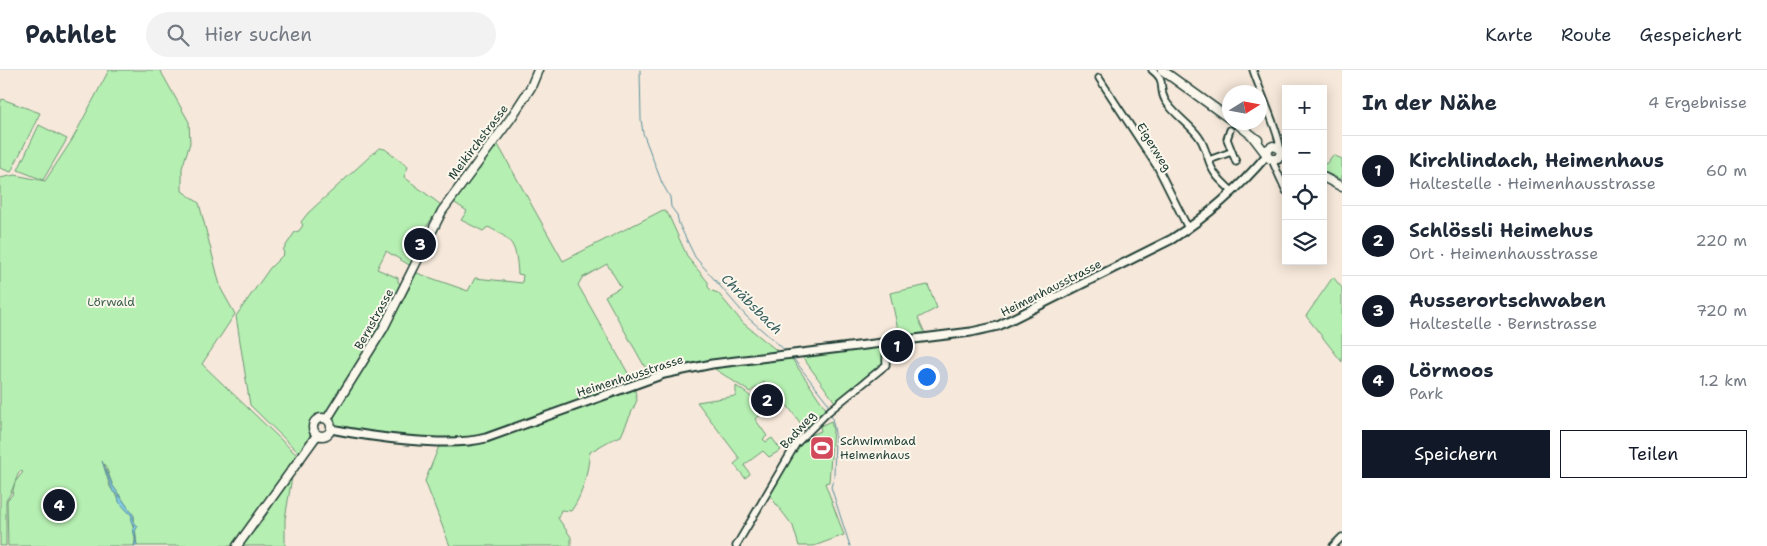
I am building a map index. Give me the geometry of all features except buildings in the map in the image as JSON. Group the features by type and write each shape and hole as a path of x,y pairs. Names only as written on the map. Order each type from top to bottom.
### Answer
{"main road":[{"name":"Meikirchstrasse","path":"433,226 453,195 521,104 538,70"},
{"path":"1162,70 1222,113"},
{"path":"1240,130 1253,137 1274,154"},
{"path":"1327,179 1342,187"},
{"name":"Bernstrasse","path":"327,419 383,329 433,226"},
{"path":"321,418 327,419 330,422 331,429 326,436 317,435 313,428 314,422 321,418"},
{"path":"237,546 317,435"}],"street":[{"path":"1152,70 1160,76 1165,100 1182,121 1198,135 1215,173 1233,192"},
{"path":"1254,70 1261,96 1281,141 1274,154 1282,180"},
{"name":"Eigerweg","path":"1099,78 1158,168 1188,228"},
{"path":"1230,130 1227,139 1236,162"},
{"path":"1209,160 1231,152"},
{"name":"Heimenhausstrasse","path":"331,429 434,441 468,442 486,438 664,374 712,364 886,343 998,326 1112,270 1188,228 1233,192 1274,154"},
{"name":"Badweg","path":"736,546 791,450 830,411 886,365 886,343"},
{"path":"1333,546 1342,538"}],"green space":[{"name":"Lörwald","path":"109,70 160,70 189,122 190,143 182,168 182,191 199,203 221,289 235,314 202,364 299,457 234,546 137,546 134,516 113,486 105,464 104,467 110,487 132,516 135,538 134,546 8,546 7,500 12,495 15,482 6,500 6,546 0,546 0,178 15,175 45,181 72,140","holes":["20,471 23,472 15,482"]},
{"path":"2,99 40,113 11,172 0,168 0,104"},
{"path":"39,125 67,139 43,180 18,170"},
{"path":"497,143 563,261 663,210 668,214 688,258 708,282 708,287 718,293 743,323 781,354 650,376 605,296 621,287 607,264 582,278 578,285 633,382 637,400 621,436 590,452 586,476 579,497 571,511 561,510 558,518 571,537 571,546 450,546 425,481 442,439 345,429 336,426 333,420 338,407 409,289 414,272 468,291 475,278 522,283 523,275 518,274 516,256 512,244 488,227 483,231 461,220 467,211 452,201"},
{"path":"379,148 385,149 408,167 404,177 441,205 424,230 411,266 386,251 377,269 398,278 398,282 402,285 381,327 327,413 318,415 313,419 308,441 301,452 298,452 250,405 236,316 270,268 284,254 283,250 295,232 299,231 303,225 301,222 308,213"},
{"path":"1333,155 1342,159 1342,180 1327,173 1327,163"},
{"path":"1333,277 1342,288 1342,362 1306,316"},
{"path":"928,285 937,308 918,318 926,335 902,337 899,334 890,293"},
{"path":"880,346 883,349 885,361 835,402 801,355"},
{"path":"790,356 828,412 807,432 784,401 779,402 764,382 750,392 715,369 717,366"},
{"path":"736,386 752,398 762,414 755,419 767,436 763,439 766,442 772,438 781,450 769,457 763,451 744,465 750,474 745,478 734,464 740,459 697,402 736,396"},
{"path":"831,421 833,430 829,482 825,483 844,535 814,546 799,546 793,526 767,492 796,448 811,435 821,431 820,426"},
{"path":"292,477 285,519 285,546 240,546 258,527"}],"water":[{"path":"102,461 113,486 134,516 133,522 138,526 135,531 137,546 134,546 136,540 133,530 135,526 131,522 132,516 119,502 118,495 113,492"}],"waterway":[{"name":"Chräbsbach","path":"640,70 643,133 662,183 670,197 671,207 677,215 679,224 695,257 746,316 787,352"},
{"name":"Chräbsbach","path":"792,357 828,403 828,408"},
{"name":"Chräbsbach","path":"831,413 835,433 834,477 831,487 850,546"}],"place":[{"name":"Ausserortschwaben","path":"420,244"},
{"name":"Kirchlindach, Heimenhaus","path":"897,346"},
{"name":"Schlössli Heimehus","path":"767,400"},
{"name":"Schwimmbad Heimenhaus","path":"822,448"},
{"name":"Lörmoos","path":"59,505"}]}
